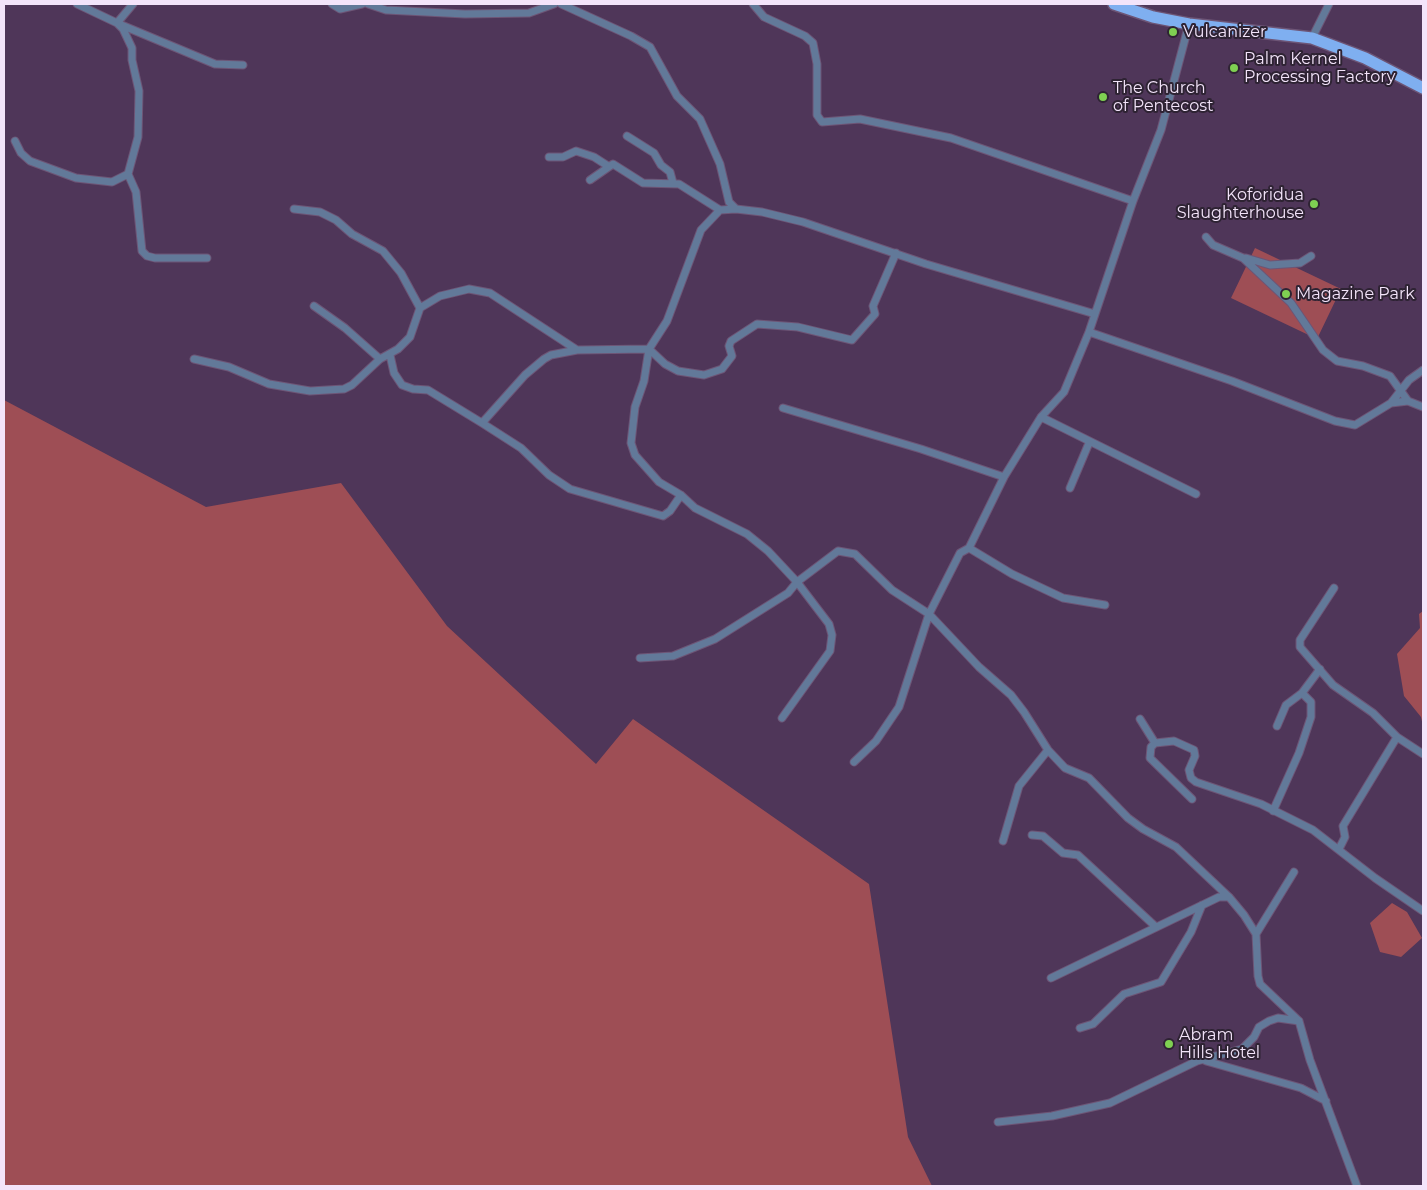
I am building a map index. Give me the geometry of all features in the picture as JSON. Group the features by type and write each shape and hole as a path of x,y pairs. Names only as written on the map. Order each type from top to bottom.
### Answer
{"main road":[{"path":"1114,4 1153,17 1189,24 1312,38 1365,58 1423,88"}],"street":[{"path":"76,4 116,23 215,64 242,64"},
{"path":"116,23 133,4"},
{"path":"332,4 340,9 362,4"},
{"path":"368,4 386,10 465,14 529,13 554,4"},
{"path":"561,4 631,36 650,47 677,96 700,119 720,164 729,202 736,209"},
{"path":"753,4 764,18 805,36 812,43 817,64 816,115 822,122 860,119 950,138 1133,201"},
{"path":"1312,38 1329,4"},
{"path":"116,23 122,29 132,48 132,60 139,91 138,137 128,174 136,192 142,251 147,256 207,258"},
{"path":"854,762 876,741 900,707 929,614 960,553 969,548 1004,477 1041,417 1064,392 1089,332 1133,201 1162,130 1189,24"},
{"path":"627,136 654,153 661,165 670,172 673,183"},
{"path":"15,141 21,153 30,161 76,178 112,182 128,174"},
{"path":"549,157 563,157 576,151 594,157 608,166 618,166 643,183 673,183 690,189 720,210 736,209 762,212 803,222 943,269 1095,314"},
{"path":"590,180 608,166"},
{"path":"294,209 320,212 336,220 352,234 383,251 401,273 420,308"},
{"path":"720,210 701,230 667,321 649,349 644,381 635,407 632,448 640,462 659,482 681,495 695,508 747,534 768,551 797,582 828,624 832,635 830,651 782,718"},
{"path":"1206,237 1213,244 1244,258 1270,265 1300,263 1311,256"},
{"path":"482,422 525,375 551,355 577,350 649,349 665,364 678,371 704,374 722,369 732,356 729,346 731,341 757,324 798,327 852,340 875,314 873,306 896,252"},
{"path":"1244,258 1291,303 1323,350 1337,361 1362,366 1390,376 1408,401 1423,407"},
{"path":"194,359 229,368 269,384 310,392 344,389 352,385 410,337 420,308 449,293 469,289 481,289 490,293 577,350"},
{"path":"314,306 345,328 380,360"},
{"path":"1089,332 1232,381 1335,421 1355,425 1391,403 1409,380 1423,370"},
{"path":"390,355 394,373 402,385 413,389 428,390 482,422 521,448 550,475 570,489 663,516 681,495"},
{"path":"1391,403 1408,401"},
{"path":"783,408 921,449 1004,477"},
{"path":"1041,417 1089,443 1196,494"},
{"path":"1070,488 1089,443"},
{"path":"969,548 1012,574 1062,598 1105,605"},
{"path":"640,658 673,656 716,639 788,593 797,582 838,551 855,554 903,599 929,614 979,668 1011,695 1048,750 1065,768 1089,778 1128,818 1143,829 1176,847 1229,897 1256,934 1260,984 1299,1021 1357,1186"},
{"path":"1334,588 1299,644 1300,648 1333,685 1373,713 1397,738 1423,754"},
{"path":"1277,726 1280,714 1286,706 1302,693 1320,669"},
{"path":"1273,811 1299,753 1311,717 1310,702 1302,693"},
{"path":"1140,719 1155,743"},
{"path":"1339,849 1345,837 1343,826 1397,738"},
{"path":"1192,799 1150,758 1151,747 1155,743 1174,741 1194,750 1195,756 1190,770 1191,778 1196,782 1261,804 1313,830 1375,878 1423,911"},
{"path":"1003,841 1019,786 1048,750"},
{"path":"1032,834 1043,836 1063,853 1078,855 1156,927"},
{"path":"1256,934 1294,872"},
{"path":"1218,887 1219,897"},
{"path":"1051,978 1219,897 1229,897"},
{"path":"1080,1028 1093,1024 1124,994 1161,982 1191,932 1202,905"},
{"path":"998,1122 1052,1116 1110,1103 1168,1074 1203,1060 1242,1050 1254,1037 1259,1027 1269,1021 1278,1018 1299,1021"},
{"path":"1203,1060 1301,1088 1326,1101"}],"shaded area":[{"name":"Magazine Park","path":"1255,248 1341,289 1317,339 1231,298"},
{"path":"4,400 206,507 341,483 447,626 596,764 633,719 869,884 908,1137 932,1186 4,1186"},
{"path":"1423,611 1423,726 1421,717 1404,696 1397,654 1420,628 1419,614"},
{"path":"1392,903 1407,912 1422,938 1401,957 1380,952 1370,923"}],"place":[{"name":"Vulcanizer","path":"1173,32"},
{"name":"Palm Kernel Processing Factory","path":"1234,68"},
{"name":"The Church of Pentecost","path":"1103,97"},
{"name":"Koforidua Slaughterhouse","path":"1314,204"},
{"name":"Magazine Park","path":"1286,294"},
{"name":"Abram Hills Hotel","path":"1169,1044"}]}
